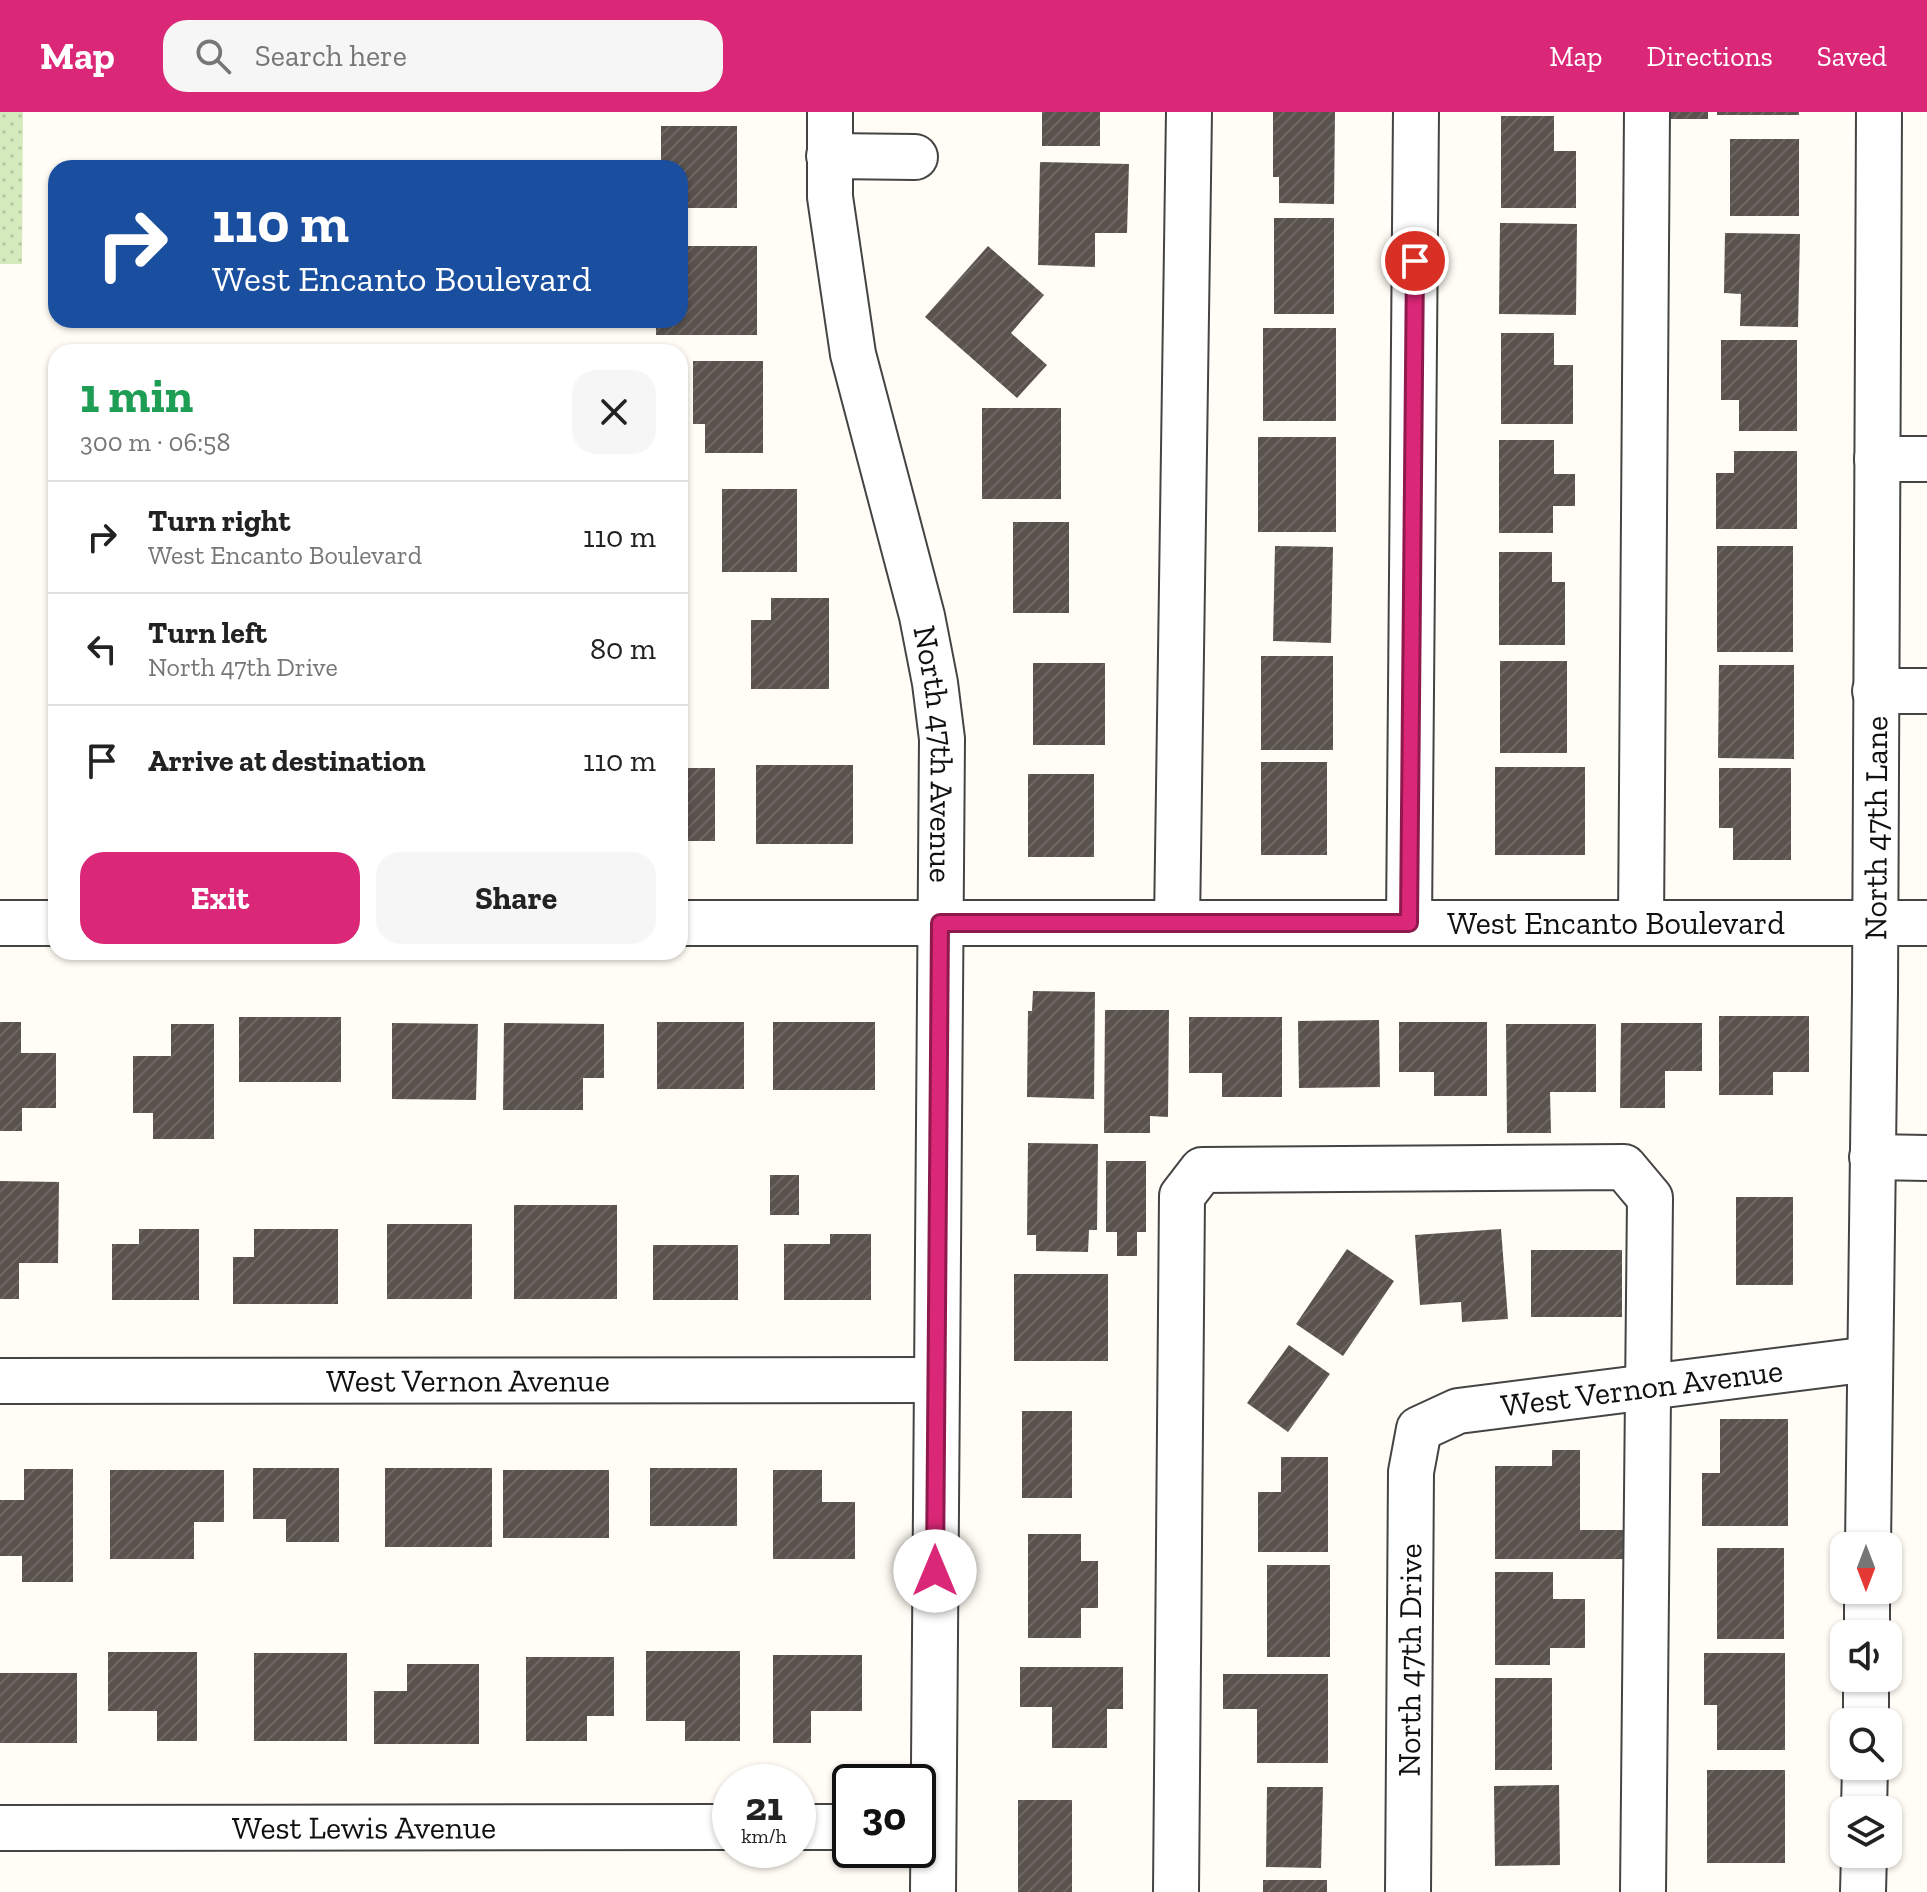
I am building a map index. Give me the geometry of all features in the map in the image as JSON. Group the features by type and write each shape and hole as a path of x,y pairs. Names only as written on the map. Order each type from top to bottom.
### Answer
{"street":[{"name":"North 47th Avenue","path":"830,112 830,197 853,354 922,616 942,739 936,1380 927,1764"},
{"path":"1177,923 1189,112"},
{"path":"1409,923 1416,112"},
{"path":"1641,923 1647,112"},
{"name":"North 47th Lane","path":"1868,1532 1879,112"},
{"path":"829,156 915,157"},
{"path":"1877,459 1927,459"},
{"path":"1875,691 1927,691"},
{"path":"0,923 48,923"},
{"name":"West Encanto Boulevard","path":"688,923 1927,923"},
{"path":"1872,1157 1927,1158"},
{"path":"1176,1892 1182,1196 1202,1170 1624,1167 1650,1198 1643,1892"},
{"name":"West Vernon Avenue","path":"1419,1429 1458,1411 1870,1359"},
{"name":"West Vernon Avenue","path":"0,1381 936,1380"},
{"name":"North 47th Drive","path":"1408,1892 1411,1472 1419,1429"},
{"name":"West Lewis Avenue","path":"0,1828 712,1827"},
{"name":"North 47th Avenue","path":"930,1868 933,1892"},
{"path":"1863,1892 1864,1868"}],"green space":[{"path":"0,112 23,112 22,264 0,264"}],"building":[{"path":"1042,112 1100,112 1100,146 1042,146"},
{"path":"1273,112 1335,112 1334,204 1279,203 1279,177 1273,177"},
{"path":"1668,112 1708,112 1708,119 1668,119"},
{"path":"1717,112 1799,112 1799,115 1717,115"},
{"path":"1501,116 1554,116 1554,151 1576,151 1576,208 1501,208"},
{"path":"661,126 737,126 737,208 688,208 688,160 661,160"},
{"path":"1730,139 1799,139 1799,216 1730,216"},
{"path":"1040,162 1129,164 1127,233 1095,233 1095,267 1038,265"},
{"path":"1274,218 1334,218 1334,314 1274,314"},
{"path":"1500,223 1577,224 1576,315 1499,314"},
{"path":"1725,233 1800,234 1798,327 1740,326 1741,294 1724,293"},
{"path":"688,246 757,246 757,335 656,335 656,328 688,328"},
{"path":"988,246 1044,295 1011,333 1047,365 1017,398 925,317"},
{"path":"1263,328 1336,328 1336,421 1263,421"},
{"path":"1501,333 1554,333 1554,365 1573,365 1573,424 1501,424"},
{"path":"1721,340 1797,340 1797,431 1739,431 1739,400 1721,400"},
{"path":"693,361 763,361 763,453 705,453 705,424 693,424"},
{"path":"982,408 1061,408 1061,499 982,499"},
{"path":"1258,437 1336,437 1336,532 1258,532"},
{"path":"1499,440 1554,440 1554,474 1575,474 1575,506 1553,506 1553,533 1499,533"},
{"path":"1734,451 1797,451 1797,529 1716,529 1716,473 1734,473"},
{"path":"722,489 797,489 797,572 722,572"},
{"path":"1013,522 1069,522 1069,613 1013,613"},
{"path":"1275,546 1333,547 1331,643 1273,641"},
{"path":"1717,546 1793,546 1793,652 1717,652"},
{"path":"1499,552 1552,552 1552,582 1565,582 1565,645 1499,645"},
{"path":"771,598 829,598 829,689 751,689 751,620 771,620"},
{"path":"1261,656 1333,656 1333,750 1261,750"},
{"path":"1500,661 1567,661 1567,753 1500,753"},
{"path":"1033,663 1105,663 1105,745 1033,745"},
{"path":"1719,665 1794,665 1794,759 1718,758"},
{"path":"1261,762 1327,762 1327,855 1261,855"},
{"path":"756,765 853,765 853,844 756,844"},
{"path":"1495,767 1585,767 1585,855 1495,855"},
{"path":"688,768 715,768 715,841 688,841"},
{"path":"1719,768 1791,768 1791,860 1733,860 1733,828 1719,828"},
{"path":"1028,774 1094,774 1094,857 1028,857"},
{"path":"1033,991 1095,992 1094,1099 1027,1097 1028,1011 1032,1011"},
{"path":"1105,1010 1169,1010 1168,1117 1150,1116 1150,1133 1104,1133"},
{"path":"1719,1016 1809,1016 1809,1072 1773,1072 1773,1095 1719,1095"},
{"path":"239,1017 341,1017 341,1082 239,1082"},
{"path":"1189,1017 1282,1017 1282,1097 1222,1097 1222,1073 1189,1073"},
{"path":"1379,1020 1380,1087 1299,1088 1298,1021"},
{"path":"0,1022 21,1022 21,1053 56,1053 56,1108 22,1108 22,1131 0,1131"},
{"path":"657,1022 744,1022 744,1089 657,1089"},
{"path":"773,1022 875,1022 875,1090 773,1090"},
{"path":"1399,1022 1487,1022 1487,1096 1434,1096 1434,1072 1399,1072"},
{"path":"392,1023 478,1024 476,1100 392,1099"},
{"path":"504,1023 604,1024 604,1078 583,1078 583,1110 503,1110"},
{"path":"1621,1023 1702,1023 1702,1071 1665,1071 1665,1108 1620,1108"},
{"path":"171,1024 214,1024 214,1139 153,1139 153,1113 133,1113 133,1056 171,1056"},
{"path":"1506,1024 1596,1024 1596,1092 1550,1092 1551,1133 1507,1133"},
{"path":"1028,1143 1098,1144 1097,1230 1089,1230 1088,1252 1036,1251 1036,1235 1027,1235"},
{"path":"1106,1161 1146,1161 1146,1232 1137,1232 1137,1256 1117,1256 1117,1232 1106,1232"},
{"path":"770,1175 799,1175 799,1215 770,1215"},
{"path":"0,1181 59,1182 58,1263 19,1263 19,1299 0,1299"},
{"path":"1736,1197 1793,1197 1793,1285 1736,1285"},
{"path":"514,1205 617,1205 617,1299 514,1299"},
{"path":"387,1224 472,1224 472,1299 387,1299"},
{"path":"139,1229 199,1229 199,1300 112,1300 112,1244 139,1244"},
{"path":"254,1229 338,1229 338,1304 233,1304 233,1257 254,1257"},
{"path":"1501,1229 1508,1319 1462,1322 1461,1302 1420,1305 1415,1235"},
{"path":"830,1234 871,1234 871,1300 784,1300 784,1244 830,1244"},
{"path":"653,1245 738,1245 738,1300 653,1300"},
{"path":"1347,1249 1394,1281 1343,1356 1296,1324"},
{"path":"1531,1250 1622,1250 1622,1317 1531,1317"},
{"path":"1014,1274 1108,1274 1108,1361 1014,1361"},
{"path":"1289,1345 1330,1374 1288,1432 1247,1403"},
{"path":"1022,1411 1072,1411 1072,1498 1022,1498"},
{"path":"1720,1419 1788,1419 1788,1526 1702,1526 1702,1473 1720,1473"},
{"path":"1552,1450 1580,1450 1580,1530 1629,1530 1629,1559 1495,1559 1495,1466 1552,1466"},
{"path":"1281,1457 1328,1457 1328,1552 1258,1552 1258,1492 1281,1492"},
{"path":"253,1468 339,1468 339,1542 286,1542 286,1519 253,1519"},
{"path":"385,1468 492,1468 492,1547 385,1547"},
{"path":"650,1468 737,1468 737,1526 650,1526"},
{"path":"24,1469 73,1469 73,1582 22,1582 22,1556 0,1556 0,1500 24,1500"},
{"path":"110,1470 224,1470 224,1522 194,1522 194,1559 110,1559"},
{"path":"503,1470 609,1470 609,1538 503,1538"},
{"path":"773,1470 822,1470 822,1502 855,1502 855,1559 773,1559"},
{"path":"1028,1534 1081,1534 1081,1561 1098,1561 1098,1608 1081,1608 1081,1638 1028,1638"},
{"path":"1717,1548 1784,1548 1784,1639 1717,1639"},
{"path":"1267,1565 1330,1565 1330,1657 1267,1657"},
{"path":"1495,1572 1553,1572 1553,1599 1585,1599 1585,1648 1550,1648 1550,1665 1495,1665"},
{"path":"646,1651 740,1651 740,1741 685,1741 685,1721 646,1721"},
{"path":"108,1652 197,1652 197,1741 157,1741 157,1711 108,1711"},
{"path":"254,1653 347,1653 347,1741 254,1741"},
{"path":"1704,1653 1785,1653 1785,1750 1717,1750 1717,1705 1704,1705"},
{"path":"773,1655 862,1655 862,1711 811,1711 811,1743 773,1743"},
{"path":"526,1657 614,1657 614,1716 587,1716 587,1741 526,1741"},
{"path":"407,1664 479,1664 479,1744 374,1744 374,1691 407,1691"},
{"path":"1020,1667 1123,1667 1123,1709 1107,1709 1107,1748 1052,1748 1052,1707 1020,1707"},
{"path":"0,1673 77,1673 77,1743 0,1743"},
{"path":"1223,1674 1328,1674 1328,1763 1257,1763 1257,1709 1223,1709"},
{"path":"1495,1678 1552,1678 1552,1770 1495,1770"},
{"path":"1707,1770 1785,1770 1785,1863 1707,1863"},
{"path":"1559,1785 1560,1865 1495,1866 1494,1786"},
{"path":"1267,1787 1323,1787 1321,1868 1266,1867"},
{"path":"1018,1800 1072,1800 1072,1892 1018,1892"},
{"path":"1263,1880 1327,1880 1327,1892 1263,1892"}],"route":[{"path":"935,1571 940,923 1409,923 1415,261"}]}
